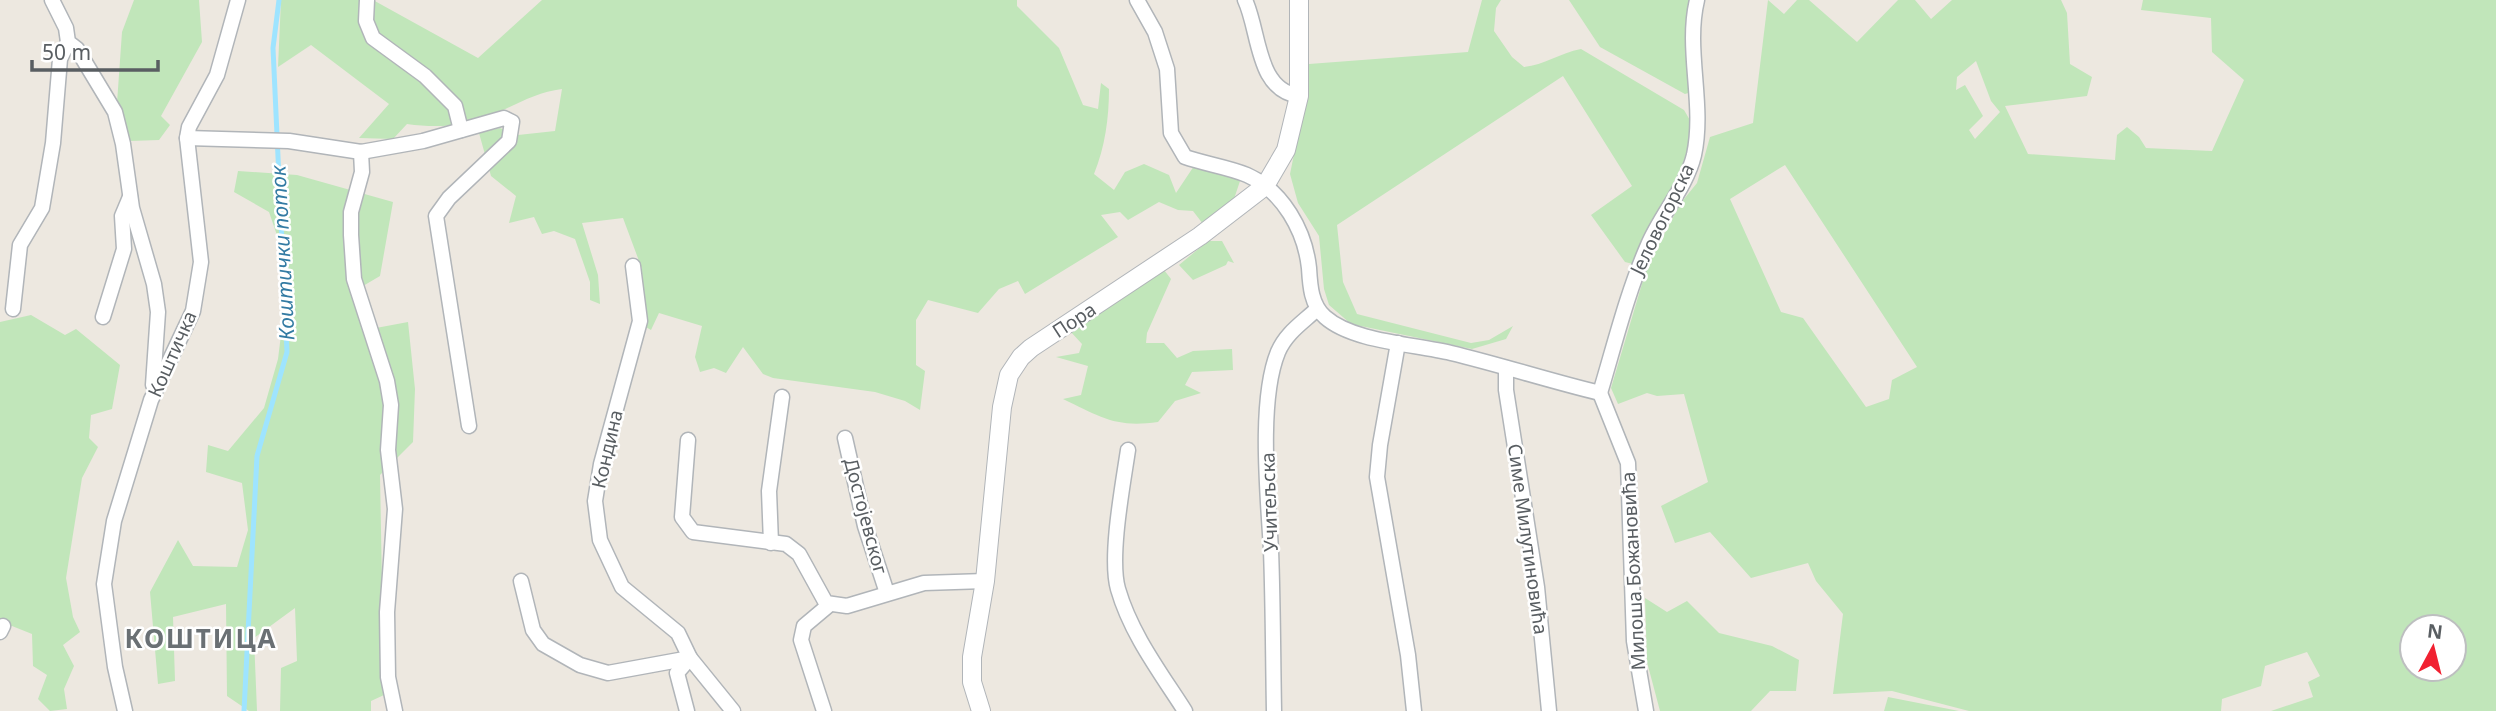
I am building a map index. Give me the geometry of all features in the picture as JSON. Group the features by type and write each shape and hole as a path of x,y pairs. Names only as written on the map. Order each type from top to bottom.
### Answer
{"street":[{"path":"13,309 20,245 42,208 53,143 60,59 68,42 66,28 52,0"},
{"name":"Коштичка","path":"125,711 115,667 104,583 114,521 151,400 193,312 201,262 187,138 189,127 216,75 238,0"},
{"path":"367,0 366,20 373,38 425,76 455,106 461,130"},
{"path":"1137,0 1155,32 1167,69 1171,134 1185,158 1247,175 1265,186 1289,211 1301,235 1317,309 1345,330 1600,393"},
{"path":"1245,0 1270,80 1283,93 1299,96"},
{"name":"Пора","path":"981,711 974,693 972,669 985,581 1002,407 1015,365 1031,348 1200,236 1265,186 1286,150 1299,96 1299,0"},
{"name":"Јеловогорска","path":"1600,393 1630,285 1655,228 1678,191 1693,157 1697,131 1697,0"},
{"path":"68,42 77,49 115,112 130,196 155,284 158,312 157,357 151,400"},
{"path":"187,138 289,141 361,152 504,118 512,122 509,141 449,198 436,216 469,426"},
{"path":"361,152 362,172 351,212 351,235 354,279 387,381 391,405 388,450 395,509 387,612 388,677 395,711"},
{"path":"103,317 124,249 122,216 130,196"},
{"name":"Кондина","path":"633,266 640,321 601,464 595,502 600,540 622,587 678,634 690,658 733,711"},
{"name":"Учитељска","path":"1273,711 1271,552 1266,481 1271,383 1283,341 1317,309"},
{"path":"1398,342 1380,444 1377,477 1408,654 1414,711"},
{"name":"Симе Милутиновића","path":"1506,368 1506,390 1537,587 1549,711"},
{"name":"Милоша Божановића","path":"1600,393 1628,463 1634,641 1646,711"},
{"path":"771,542 769,491 782,397"},
{"name":"Достојевског","path":"845,438 865,526 887,593"},
{"path":"688,440 682,517 694,533 786,544 799,554 821,597 829,605"},
{"path":"1128,450 1117,522 1117,587 1138,638 1185,711"},
{"path":"824,711 801,640 804,626 813,615 829,605 847,606 887,593 940,581 985,581"},
{"path":"521,582 533,630 543,644 580,665 608,673 690,658"},
{"path":"687,711 677,673 690,658"}],"green space":[{"path":"134,0 199,0 202,42 161,116 170,125 159,140 130,141 117,103 122,32"},
{"path":"281,0 373,0 478,58 542,0 1017,0 1017,6 1059,48 1083,105 1098,109 1101,83 1109,89 1106,132 1094,174 1114,190 1125,172 1144,164 1169,175 1176,193 1194,166 1241,178 1232,205 1203,224 1193,211 1178,210 1159,202 1128,220 1120,212 1101,215 1118,237 1025,294 1018,281 999,289 978,313 928,300 916,320 916,365 925,371 920,410 905,401 875,392 773,378 763,374 743,347 726,373 714,368 700,372 695,357 702,326 659,313 651,330 644,326 642,269 623,218 582,223 598,275 600,304 590,300 590,282 575,239 554,231 542,234 534,217 509,223 516,196 491,176 479,133 500,128 518,135 555,131 562,89 535,96 471,122 439,126 407,124 393,139 359,138 389,104 311,45 278,67"},
{"path":"1482,0 1501,0 1496,8 1494,31 1512,57 1524,67 1581,49 1684,110 1691,122 1688,154 1633,264 1625,262 1591,215 1632,186 1563,76 1337,225 1343,282 1357,314 1471,343 1489,340 1513,326 1506,339 1472,349 1351,324 1329,305 1324,289 1319,236 1298,203 1290,174 1306,95 1309,64 1468,52"},
{"path":"1569,0 1690,0 1687,41 1695,91 1685,94 1600,47"},
{"path":"1768,0 1784,14 1797,0 1809,0 1857,42 1898,0 1915,0 1931,19 1952,0 2061,0 2067,13 2070,64 2092,77 2087,96 2005,106 2028,154 2115,160 2117,135 2127,127 2139,137 2146,148 2212,151 2244,80 2212,52 2211,18 2141,10 2143,0 2496,0 2496,711 2271,711 2313,697 2308,682 2320,676 2307,652 2265,666 2261,686 2222,699 2221,711 1969,711 1892,691 1833,694 1843,614 1816,581 1808,563 1751,578 1710,532 1675,543 1661,506 1708,482 1684,394 1657,396 1647,393 1618,404 1611,388 1647,267 1680,204 1697,183 1710,137 1753,123","holes":["1976,61 1991,101 2000,112 1975,139 1969,130 1983,116 1965,85 1956,90 1957,77","1785,165 1917,367 1892,380 1889,399 1866,407 1803,318 1781,312 1730,199"]},
{"path":"238,171 297,175 393,202 380,276 363,286 376,328 408,322 415,389 413,442 380,475 384,695 371,701 371,711 280,711 281,668 297,661 295,608 254,638 257,711 249,711 227,696 226,604 173,617 175,681 158,684 150,592 178,540 193,566 237,567 248,530 242,483 206,472 208,445 228,451 264,408 278,359 289,270 269,212 234,192"},
{"path":"1208,241 1222,241 1234,263 1228,261 1226,265 1193,280 1179,265"},
{"path":"1164,270 1171,279 1147,333 1146,343 1164,343 1177,358 1193,351 1232,349 1233,370 1192,372 1185,385 1201,393 1175,401 1158,422 1130,423 1109,420 1063,399 1081,395 1088,366 1056,357 1079,353 1082,344 1070,331"},
{"path":"31,315 65,335 76,329 120,365 112,409 91,415 89,438 98,447 82,478 66,578 73,617 80,632 63,645 74,666 64,689 67,709 50,711 38,699 47,675 33,666 32,634 12,626 0,630 0,322"},
{"path":"1645,598 1667,612 1687,601 1719,633 1772,646 1799,660 1796,691 1770,691 1751,711 1660,711 1647,662"},
{"path":"1888,697 1959,711 1884,711"}],"waterway":[{"name":"Коштички поток","path":"244,711 257,456 287,352 273,48 279,0"}],"district":[{"name":"КОШТИЦА","path":"201,638"}]}
